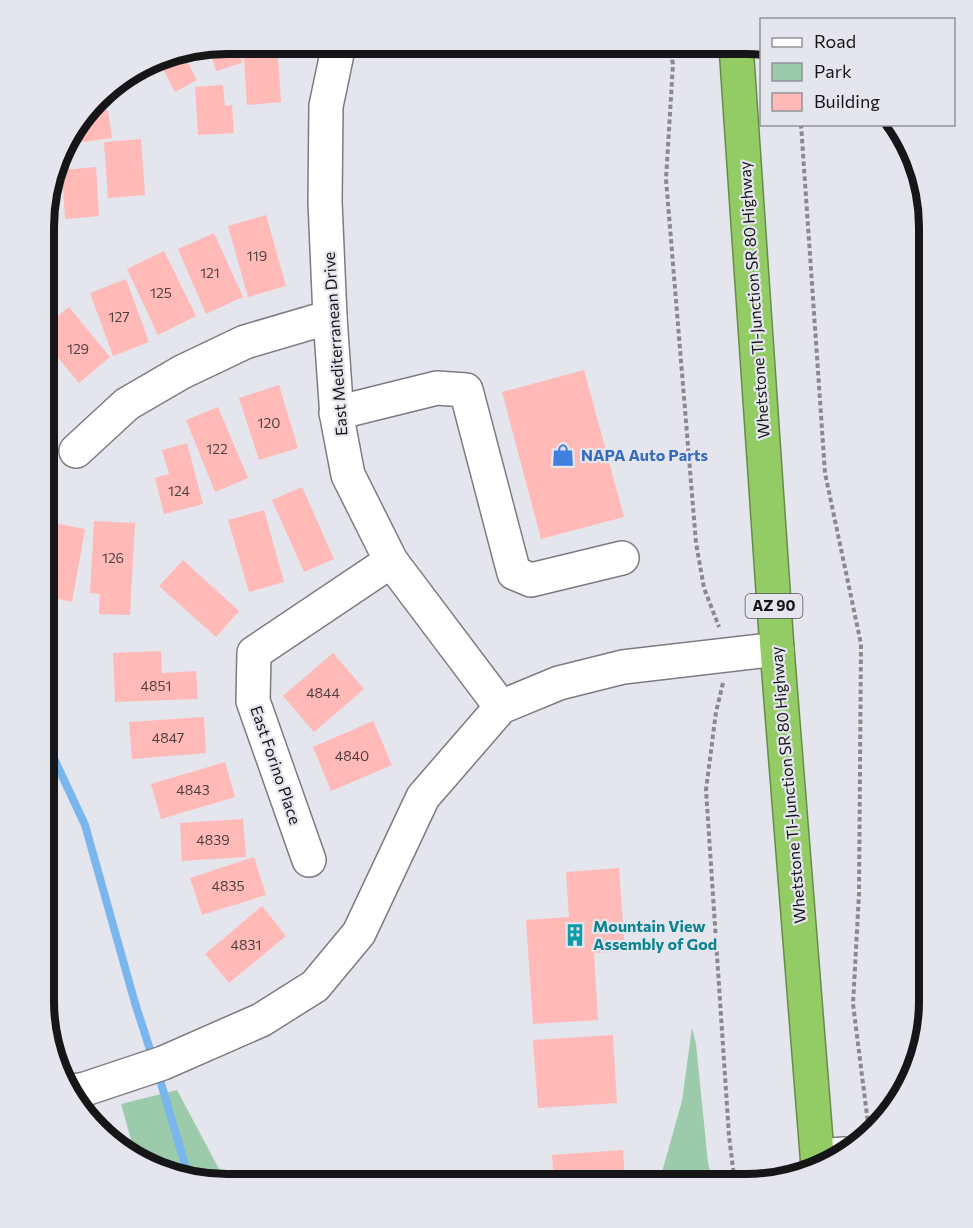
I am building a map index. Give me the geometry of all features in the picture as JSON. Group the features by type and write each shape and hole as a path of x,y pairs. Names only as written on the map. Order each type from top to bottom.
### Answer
{"highway":[{"name":"Whetstone TI-Junction SR 80 Highway","path":"737,54 777,649 826,1154"}],"street":[{"name":"East Mediterranean Drive","path":"337,54 326,106 325,202 336,413 348,475 391,561 501,706"},
{"path":"76,451 127,404 182,372 245,342 330,317"},
{"path":"336,413 436,388 466,390 514,573 531,579 622,558"},
{"name":"East Forino Place","path":"309,860 253,701 254,652 391,561"},
{"path":"79,1090 174,1058 261,1020 315,986 359,933 423,797 501,706 559,683 623,667 777,649"}],"path":[{"path":"671,54 673,64 666,179 696,543 704,588 729,655 716,712 706,790 729,1136 734,1174"},
{"path":"801,126 825,473 861,644 859,894 853,1004 868,1123"}],"green space":[{"path":"692,1027 711,1174 661,1174 682,1101"},
{"path":"177,1090 222,1174 193,1171 171,1165 133,1146 121,1104"}],"building":[{"path":"239,54 242,63 216,71 211,55"},
{"path":"278,56 281,102 247,105 244,58"},
{"path":"186,59 197,80 175,92 163,69"},
{"path":"223,85 225,106 232,105 234,133 198,135 195,87"},
{"path":"108,110 112,138 76,143 90,122 99,111"},
{"path":"141,139 145,195 108,198 104,142"},
{"path":"96,167 99,216 65,219 63,170"},
{"path":"266,215 286,286 248,297 228,226"},
{"path":"214,233 243,297 206,314 178,249"},
{"path":"164,251 196,316 158,335 127,269"},
{"path":"126,279 149,342 113,356 90,293"},
{"path":"69,307 110,357 79,383 54,353 54,320"},
{"name":"NAPA Auto Parts","path":"584,370 624,517 541,539 502,392"},
{"path":"279,385 298,448 259,460 239,398"},
{"path":"218,407 248,478 215,492 186,420"},
{"path":"187,443 203,504 164,514 155,478 169,474 162,450"},
{"path":"302,487 334,559 304,572 272,500"},
{"path":"264,510 284,582 249,592 228,520"},
{"path":"94,521 135,523 130,615 99,614 100,594 90,593"},
{"path":"54,523 85,529 72,602 54,598"},
{"path":"183,560 239,611 216,637 159,586"},
{"path":"161,651 162,673 196,671 198,699 115,702 113,653"},
{"path":"333,653 364,689 314,732 283,696"},
{"path":"204,717 206,753 132,759 129,722"},
{"path":"373,721 392,765 331,791 313,747"},
{"path":"225,762 235,797 161,819 151,784"},
{"path":"243,819 246,857 182,861 180,823"},
{"path":"254,857 266,895 202,915 190,878"},
{"name":"Mountain View Assembly of God","path":"619,868 625,951 594,953 598,1020 533,1024 526,920 569,917 566,872"},
{"path":"262,906 286,936 229,983 205,954"},
{"path":"613,1035 617,1103 538,1108 533,1040"},
{"path":"623,1150 624,1174 553,1174 552,1155"}],"waterway":[{"path":"54,758 85,825 153,1059"},
{"path":"158,1073 186,1169"}],"place":[{"name":"NAPA Auto Parts","path":"563,455"},
{"name":"Mountain View Assembly of God","path":"575,935"}]}
